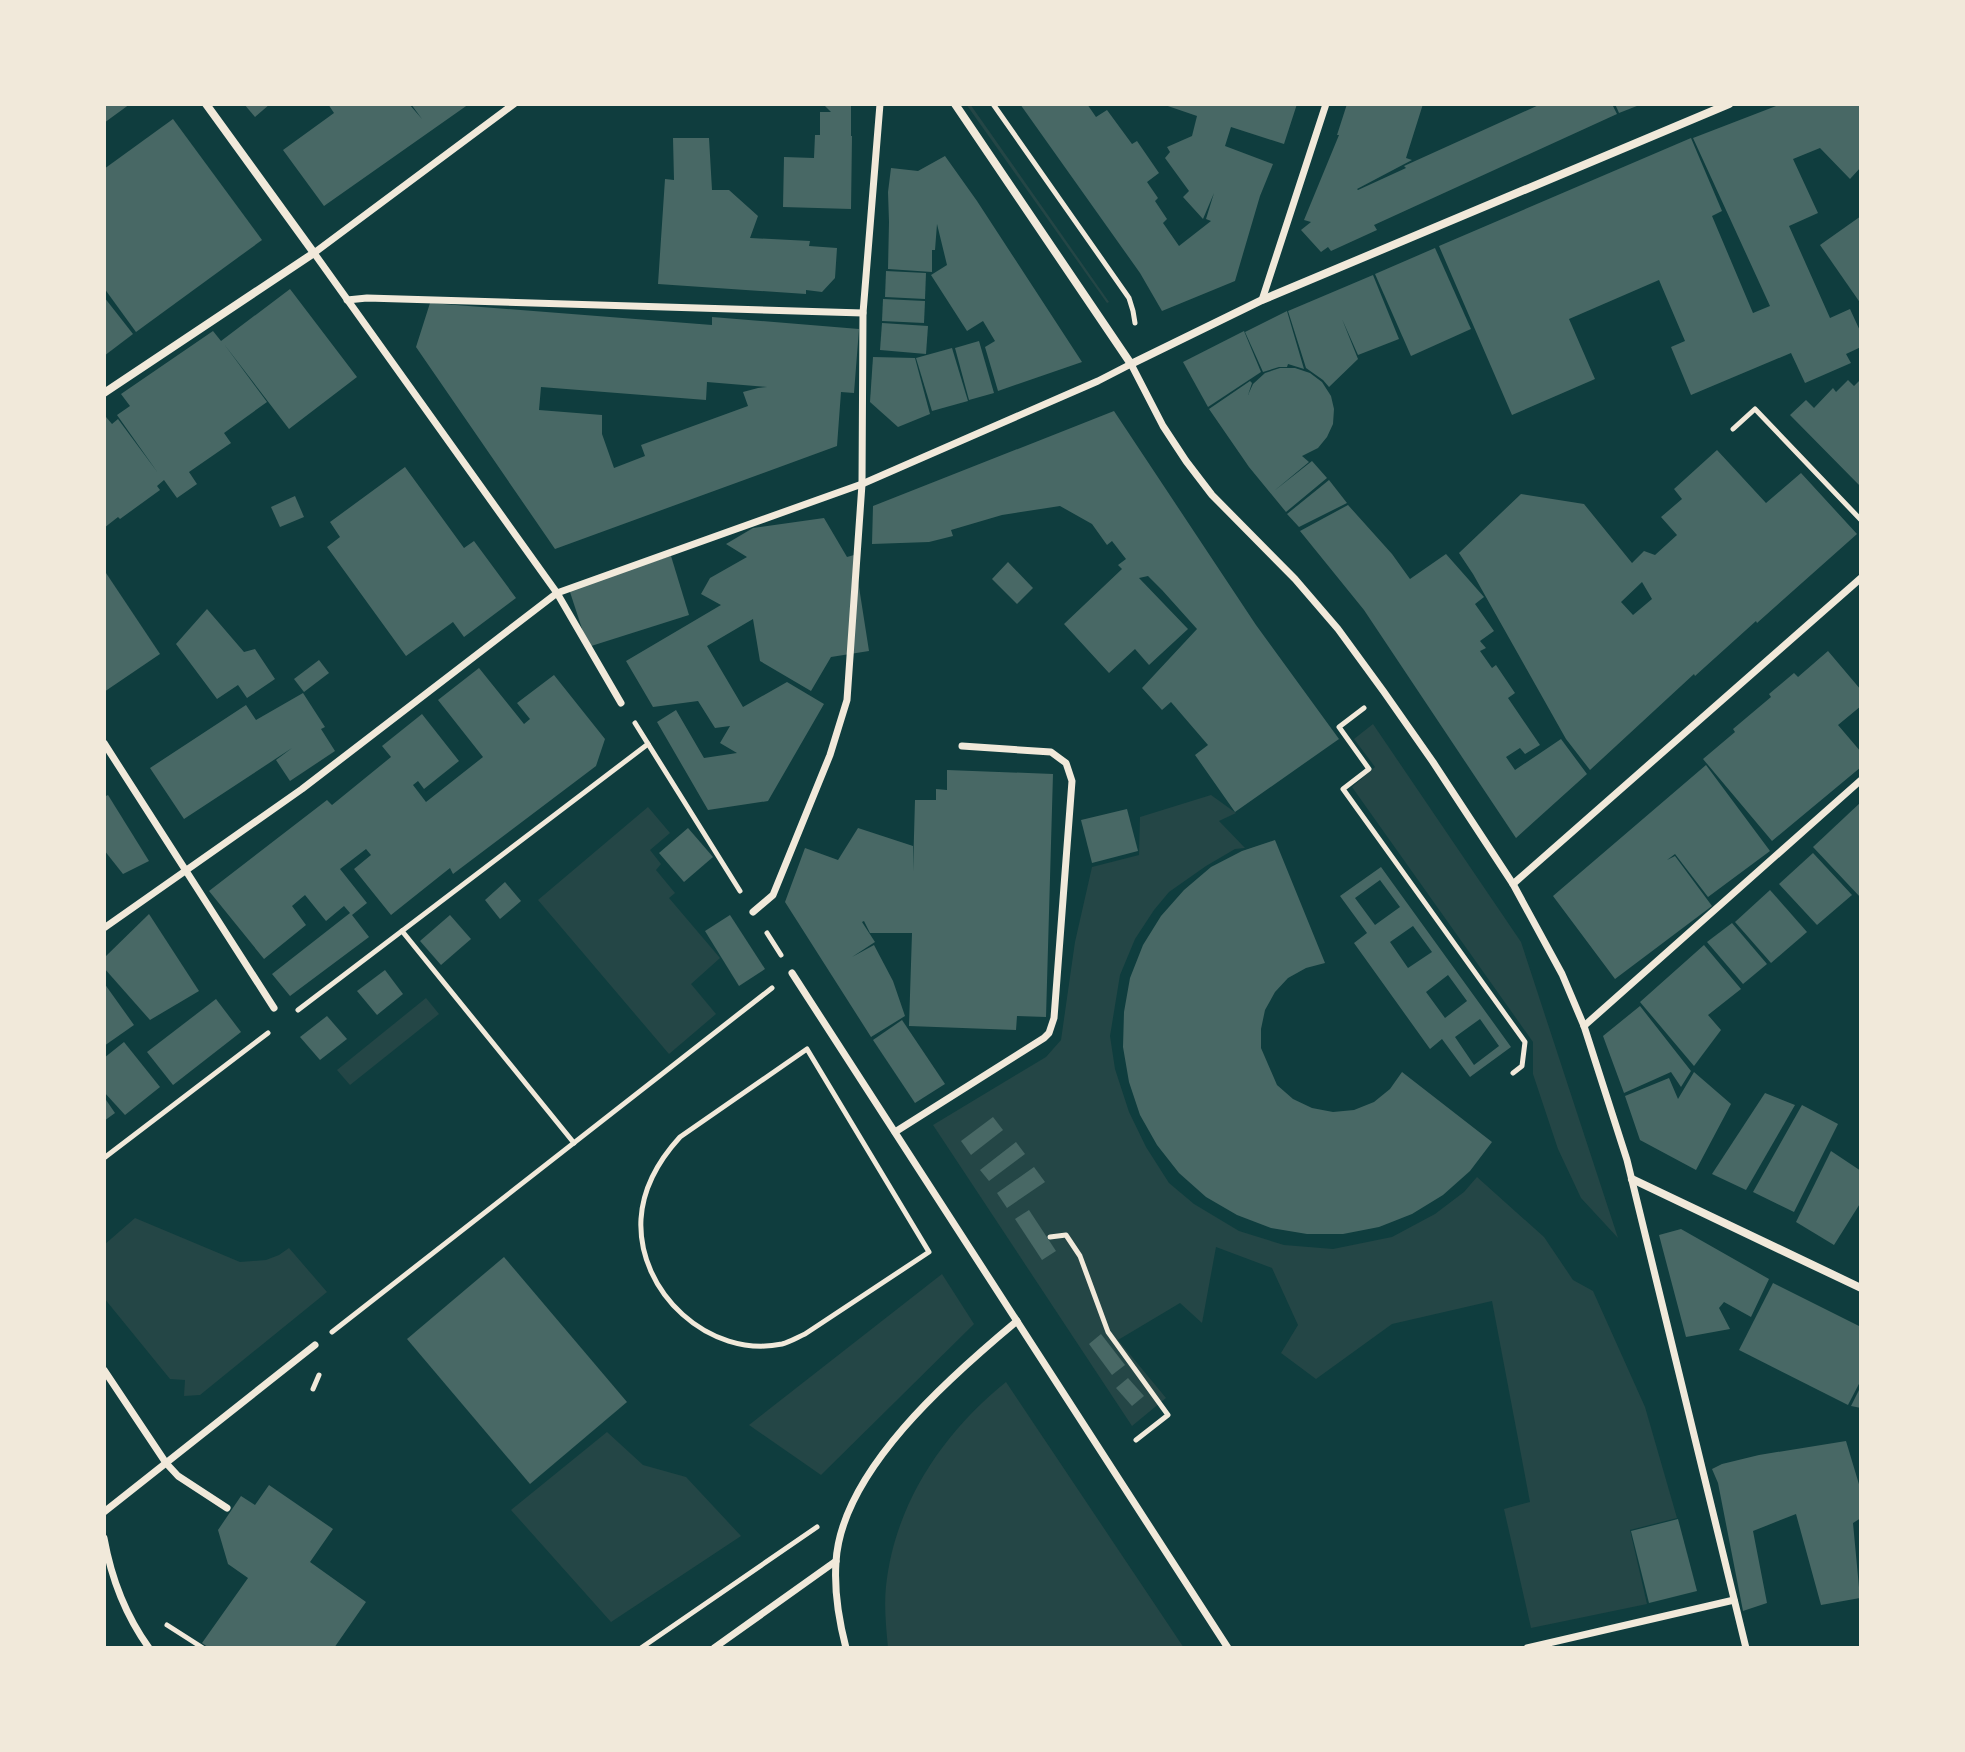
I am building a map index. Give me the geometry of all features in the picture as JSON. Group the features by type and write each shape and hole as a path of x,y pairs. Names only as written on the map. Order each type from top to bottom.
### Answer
{"street":[{"path":"206,104 557,593 621,703"},
{"path":"104,393 314,253 514,104"},
{"path":"753,912 773,895 830,755 845,708 850,676 862,484 863,313 880,104"},
{"path":"955,104 1131,364 1163,426 1186,461 1212,495 1295,579 1338,629 1384,692 1513,884 1562,974 1584,1026 1632,1179 1746,1648"},
{"path":"1262,300 1326,104"},
{"path":"104,928 302,789 557,593 862,484 1084,387 1262,300 1729,104"},
{"path":"347,300 367,298 863,313"},
{"path":"1513,884 1861,578"},
{"path":"104,743 274,1008"},
{"path":"895,1132 1044,1038 1054,1018 1072,781 1070,772 1066,763 1051,752 962,746"},
{"path":"1584,1026 1861,780"},
{"path":"792,973 1228,1648"},
{"path":"1632,1179 1861,1288"},
{"path":"846,1648 836,1583 836,1561 843,1525 854,1501 867,1477 914,1416 969,1361 1017,1321"},
{"path":"104,1512 315,1345"},
{"path":"104,1370 166,1463 178,1476 227,1508"},
{"path":"104,1538 109,1567 120,1597 149,1648"},
{"path":"714,1648 836,1561"},
{"path":"1527,1648 1734,1600"}],"path":[{"path":"993,104 1129,298 1135,326 1131,364"},
{"path":"1733,429 1755,409 1861,520"},
{"path":"1384,692 1339,727 1369,769 1343,789 1525,1042 1522,1066 1513,1073"},
{"path":"315,1345 792,973 621,703"},
{"path":"293,1014 648,744"},
{"path":"402,931 574,1143"},
{"path":"104,1158 268,1033"},
{"path":"807,1049 929,1252 805,1334 783,1344 759,1345 712,1335 672,1306 648,1265 641,1219 653,1174 664,1154 680,1137 807,1049"},
{"path":"1050,1237 1066,1235 1071,1240 1108,1332 1168,1415 1136,1440"},
{"path":"641,1648 854,1501"}],"shaded area":[{"path":"966,104 970,104 1109,302 1107,303"},
{"path":"1373,724 1521,942 1618,1238 1581,1198 1558,1149 1533,1074 1533,1042 1352,787 1375,767 1354,739"},
{"path":"1211,795 1236,813 1219,821 1245,848 1235,849 1169,892 1135,939 1120,975 1110,1036 1115,1069 1129,1112 1146,1147 1169,1183 1194,1204 1239,1231 1284,1245 1333,1249 1392,1237 1435,1214 1464,1192 1477,1177 1544,1237 1573,1280 1593,1291 1645,1407 1677,1518 1630,1530 1647,1604 1531,1628 1504,1509 1530,1502 1492,1301 1392,1324 1316,1379 1281,1353 1298,1325 1272,1268 1216,1247 1202,1323 1180,1303 1118,1340 1166,1398 1132,1426 933,1125 1046,1057 1061,1040 1075,942 1092,867 1139,855 1140,817"},
{"path":"648,807 670,833 650,850 661,864 656,870 675,893 669,898 720,958 691,984 716,1014 669,1054 538,900"},
{"path":"426,998 439,1014 350,1085 337,1070"},
{"path":"135,1218 240,1262 266,1260 289,1248 327,1292 200,1395 184,1396 185,1380 170,1379 104,1298 104,1245"},
{"path":"942,1274 974,1324 821,1475 749,1425"},
{"path":"1006,1382 1184,1648 888,1648 886,1586 891,1555 911,1498 943,1447 983,1402"},
{"path":"607,1432 643,1465 686,1477 741,1536 611,1622 511,1510"}],"building":[{"path":"104,104 130,104 104,123"},
{"path":"244,104 270,104 255,117"},
{"path":"328,104 409,104 422,119 411,104 469,104 324,206 283,150 334,113"},
{"path":"823,104 851,104 851,209 783,207 784,157 814,158 815,135 820,135 820,112 831,112"},
{"path":"1020,104 1087,104 1096,117 1107,110 1132,144 1137,141 1159,173 1147,182 1167,219 1163,223 1179,246 1211,221 1206,219 1214,193 1203,219 1183,197 1189,191 1165,158 1170,152 1167,147 1192,136 1197,116 1162,104 1297,104 1284,144 1231,127 1225,146 1273,164 1260,196 1235,281 1162,311 1140,273"},
{"path":"1347,104 1423,104 1406,158 1412,160 1358,190 1541,104 1612,104 1617,114 1374,225 1377,230 1331,251 1328,247 1321,252 1301,230 1311,222 1304,220 1339,135"},
{"path":"1615,104 1642,104 1619,113"},
{"path":"1781,104 1861,104 1861,167 1850,179 1820,148 1793,159 1818,213 1789,226 1830,318 1850,309 1861,333 1861,347 1846,354 1851,363 1805,383 1791,353 1691,395 1671,347 1685,341 1659,280 1569,319 1595,379 1512,415 1439,246 1691,138 1722,211 1712,216 1753,313 1770,306 1693,138"},
{"path":"173,119 262,240 136,332 104,288 104,169"},
{"path":"673,138 709,138 712,190 729,190 758,216 750,238 810,241 809,246 837,248 835,278 822,292 806,290 806,294 658,284 665,179 674,180"},
{"path":"945,156 1082,362 998,391 985,347 995,341 983,321 967,331 931,275 947,265 937,224 932,272 888,269 891,168 918,171"},
{"path":"1861,216 1861,304 1820,245"},
{"path":"1435,248 1471,329 1411,356 1375,274"},
{"path":"886,271 926,273 925,299 885,297"},
{"path":"1373,275 1399,339 1358,355 1342,319 1358,359 1329,387 1306,368 1288,311"},
{"path":"290,289 357,377 289,429 224,344 267,402 224,433 231,443 189,472 197,484 177,498 164,480 157,486 160,490 104,528 106,417 112,424 118,419 158,473 117,415 130,406 121,394 213,331 221,341"},
{"path":"104,297 133,334 104,356"},
{"path":"883,299 925,301 924,323 882,321"},
{"path":"430,303 712,325 712,317 859,329 854,393 841,392 837,446 555,549 416,347","holes":["707,382 767,387 743,392 748,406 641,445 645,456 614,468 602,434 602,415 539,410 541,387 706,400"]},
{"path":"1287,311 1304,369 1288,364 1287,367 1263,372 1245,332"},
{"path":"882,323 928,326 926,354 880,350"},
{"path":"1244,331 1261,372 1208,407 1183,362"},
{"path":"979,341 994,393 969,400 955,348"},
{"path":"952,348 968,401 932,411 916,358"},
{"path":"873,357 915,358 930,414 898,427 870,402"},
{"path":"1280,368 1295,368 1310,373 1322,382 1331,396 1334,409 1333,424 1327,437 1318,448 1302,456 1309,462 1274,491 1312,461 1327,478 1286,512 1249,467 1209,409 1250,381 1248,395 1253,384 1265,373"},
{"path":"1861,379 1861,487 1790,415 1806,400 1814,408 1833,388 1836,392 1848,380 1854,386"},
{"path":"1114,411 1256,625 1339,739 1235,812 1195,755 1208,745 1171,702 1162,710 1142,688 1197,629 1162,590 1148,576 1139,578 1188,629 1149,665 1135,649 1109,673 1064,624 1122,569 1118,565 1126,559 1112,541 1107,545 1092,524 1060,506 1002,515 951,530 953,536 929,542 872,544 873,506"},
{"path":"1717,450 1766,503 1801,473 1857,534 1694,674 1590,770 1566,739 1459,553 1521,494 1584,504 1632,563 1644,551 1655,555 1677,535 1661,517 1682,499 1674,489","holes":["1642,582 1652,599 1633,615 1621,602"]},
{"path":"405,467 464,548 474,541 516,598 464,637 453,622 406,656 327,547 340,537 330,522"},
{"path":"1329,480 1347,503 1299,527 1287,514"},
{"path":"295,496 304,517 280,527 271,507"},
{"path":"1348,505 1410,579 1446,554 1484,597 1475,604 1494,631 1480,641 1486,648 1480,651 1492,668 1496,665 1515,693 1508,698 1540,745 1525,754 1520,748 1506,757 1515,770 1561,739 1587,774 1516,838 1364,610 1300,531"},
{"path":"824,518 847,557 854,555 869,651 831,657 811,691 760,661 753,619 707,646 743,707 787,682 824,704 768,801 708,810 657,722 676,710 704,758 737,753 720,743 730,726 715,728 698,701 653,707 626,661 721,605 701,594 710,578 747,557 726,544 753,528"},
{"path":"671,556 689,615 588,647 569,589"},
{"path":"1008,562 1033,588 1017,604 992,579"},
{"path":"104,570 160,654 104,692"},
{"path":"207,609 244,652 255,649 275,679 247,698 238,685 217,699 176,644"},
{"path":"1828,651 1861,690 1861,706 1838,725 1861,752 1861,767 1772,841 1703,759 1771,697 1769,694 1794,673 1798,677"},
{"path":"319,660 329,673 304,692 294,679"},
{"path":"479,668 524,724 530,719 517,703 554,675 605,739 596,766 453,874 450,868 391,915 354,869 371,855 366,849 340,869 367,903 352,915 369,937 290,996 272,974 350,913 344,906 326,921 305,895 292,906 306,925 264,959 209,891 327,800 332,805 391,757 382,746 422,714 459,761 424,789 418,781 413,785 426,802 483,757 438,700"},
{"path":"303,693 325,727 321,729 335,751 290,781 276,760 292,748 184,819 150,768 246,705 256,720"},
{"path":"1706,765 1770,851 1708,897 1675,854 1667,860 1675,856 1712,906 1615,979 1553,896"},
{"path":"947,770 1053,774 1046,1017 1017,1016 1016,1030 909,1026 912,933 870,933 864,921 862,922 875,942 852,957 874,945 893,981 905,1016 871,1037 785,902 805,848 838,860 858,828 913,846 913,871 915,800 936,800 936,789 947,790"},
{"path":"108,795 149,861 123,874 104,850 104,797"},
{"path":"1861,802 1861,898 1813,847"},
{"path":"1127,809 1138,851 1092,863 1081,820"},
{"path":"688,828 713,857 684,882 659,853"},
{"path":"1275,840 1325,963 1306,968 1288,978 1265,1010 1261,1048 1277,1085 1293,1099 1312,1108 1333,1112 1354,1110 1374,1102 1390,1089 1402,1072 1492,1142 1470,1171 1443,1195 1412,1214 1379,1227 1343,1234 1307,1234 1271,1228 1237,1215 1206,1197 1179,1173 1157,1145 1140,1115 1129,1082 1123,1047 1124,1012 1130,978 1143,945 1161,916 1184,890 1211,867 1242,851"},
{"path":"1813,853 1852,895 1817,925 1779,884"},
{"path":"1381,867 1511,1047 1470,1077 1442,1039 1430,1049 1354,943 1367,933 1340,896","holes":["1380,880 1400,907 1375,925 1355,898","1413,926 1432,952 1408,968 1390,942","1448,975 1467,1001 1445,1018 1426,992","1480,1019 1499,1046 1474,1065 1455,1037"]},
{"path":"505,882 521,901 500,919 485,900"},
{"path":"1770,890 1807,932 1771,963 1735,922"},
{"path":"149,914 199,991 150,1020 104,968 104,958"},
{"path":"450,915 471,939 441,965 420,941"},
{"path":"730,915 765,969 739,986 705,931"},
{"path":"1732,923 1767,964 1743,984 1707,942"},
{"path":"1704,945 1741,989 1708,1015 1721,1030 1694,1066 1640,1002"},
{"path":"385,970 403,994 377,1015 357,991"},
{"path":"104,983 134,1025 104,1046"},
{"path":"216,999 241,1032 173,1085 147,1052"},
{"path":"1640,1006 1691,1071 1681,1087 1671,1072 1624,1093 1603,1036"},
{"path":"327,1016 347,1039 320,1060 300,1037"},
{"path":"902,1020 945,1084 915,1103 873,1040"},
{"path":"124,1042 160,1087 125,1115 104,1092 104,1058"},
{"path":"1694,1072 1731,1104 1696,1170 1640,1140 1625,1096 1669,1078 1678,1099"},
{"path":"1765,1093 1795,1105 1746,1190 1712,1174"},
{"path":"104,1097 115,1113 104,1121"},
{"path":"1802,1105 1838,1124 1794,1212 1753,1192"},
{"path":"993,1117 1003,1130 971,1155 961,1141"},
{"path":"1016,1142 1025,1154 989,1181 980,1170"},
{"path":"1831,1151 1861,1171 1861,1202 1834,1245 1796,1222"},
{"path":"1034,1167 1045,1182 1007,1208 997,1193"},
{"path":"1029,1210 1056,1251 1042,1260 1015,1219"},
{"path":"1681,1229 1769,1279 1751,1317 1724,1302 1719,1308 1730,1329 1686,1337 1659,1235"},
{"path":"504,1257 627,1402 530,1484 407,1339"},
{"path":"1773,1283 1861,1327 1861,1380 1848,1405 1739,1350"},
{"path":"1101,1334 1125,1365 1112,1375 1089,1344"},
{"path":"1128,1378 1144,1396 1132,1406 1116,1388"},
{"path":"1861,1386 1861,1408 1851,1406"},
{"path":"1846,1441 1861,1491 1861,1518 1853,1523 1860,1598 1821,1605 1796,1514 1753,1531 1767,1603 1743,1611 1718,1483 1712,1469 1759,1455"},
{"path":"269,1485 333,1529 310,1562 366,1602 334,1648 209,1648 202,1643 248,1578 228,1564 218,1530 241,1496 255,1505"},
{"path":"1678,1519 1697,1591 1649,1603 1631,1531"}]}
